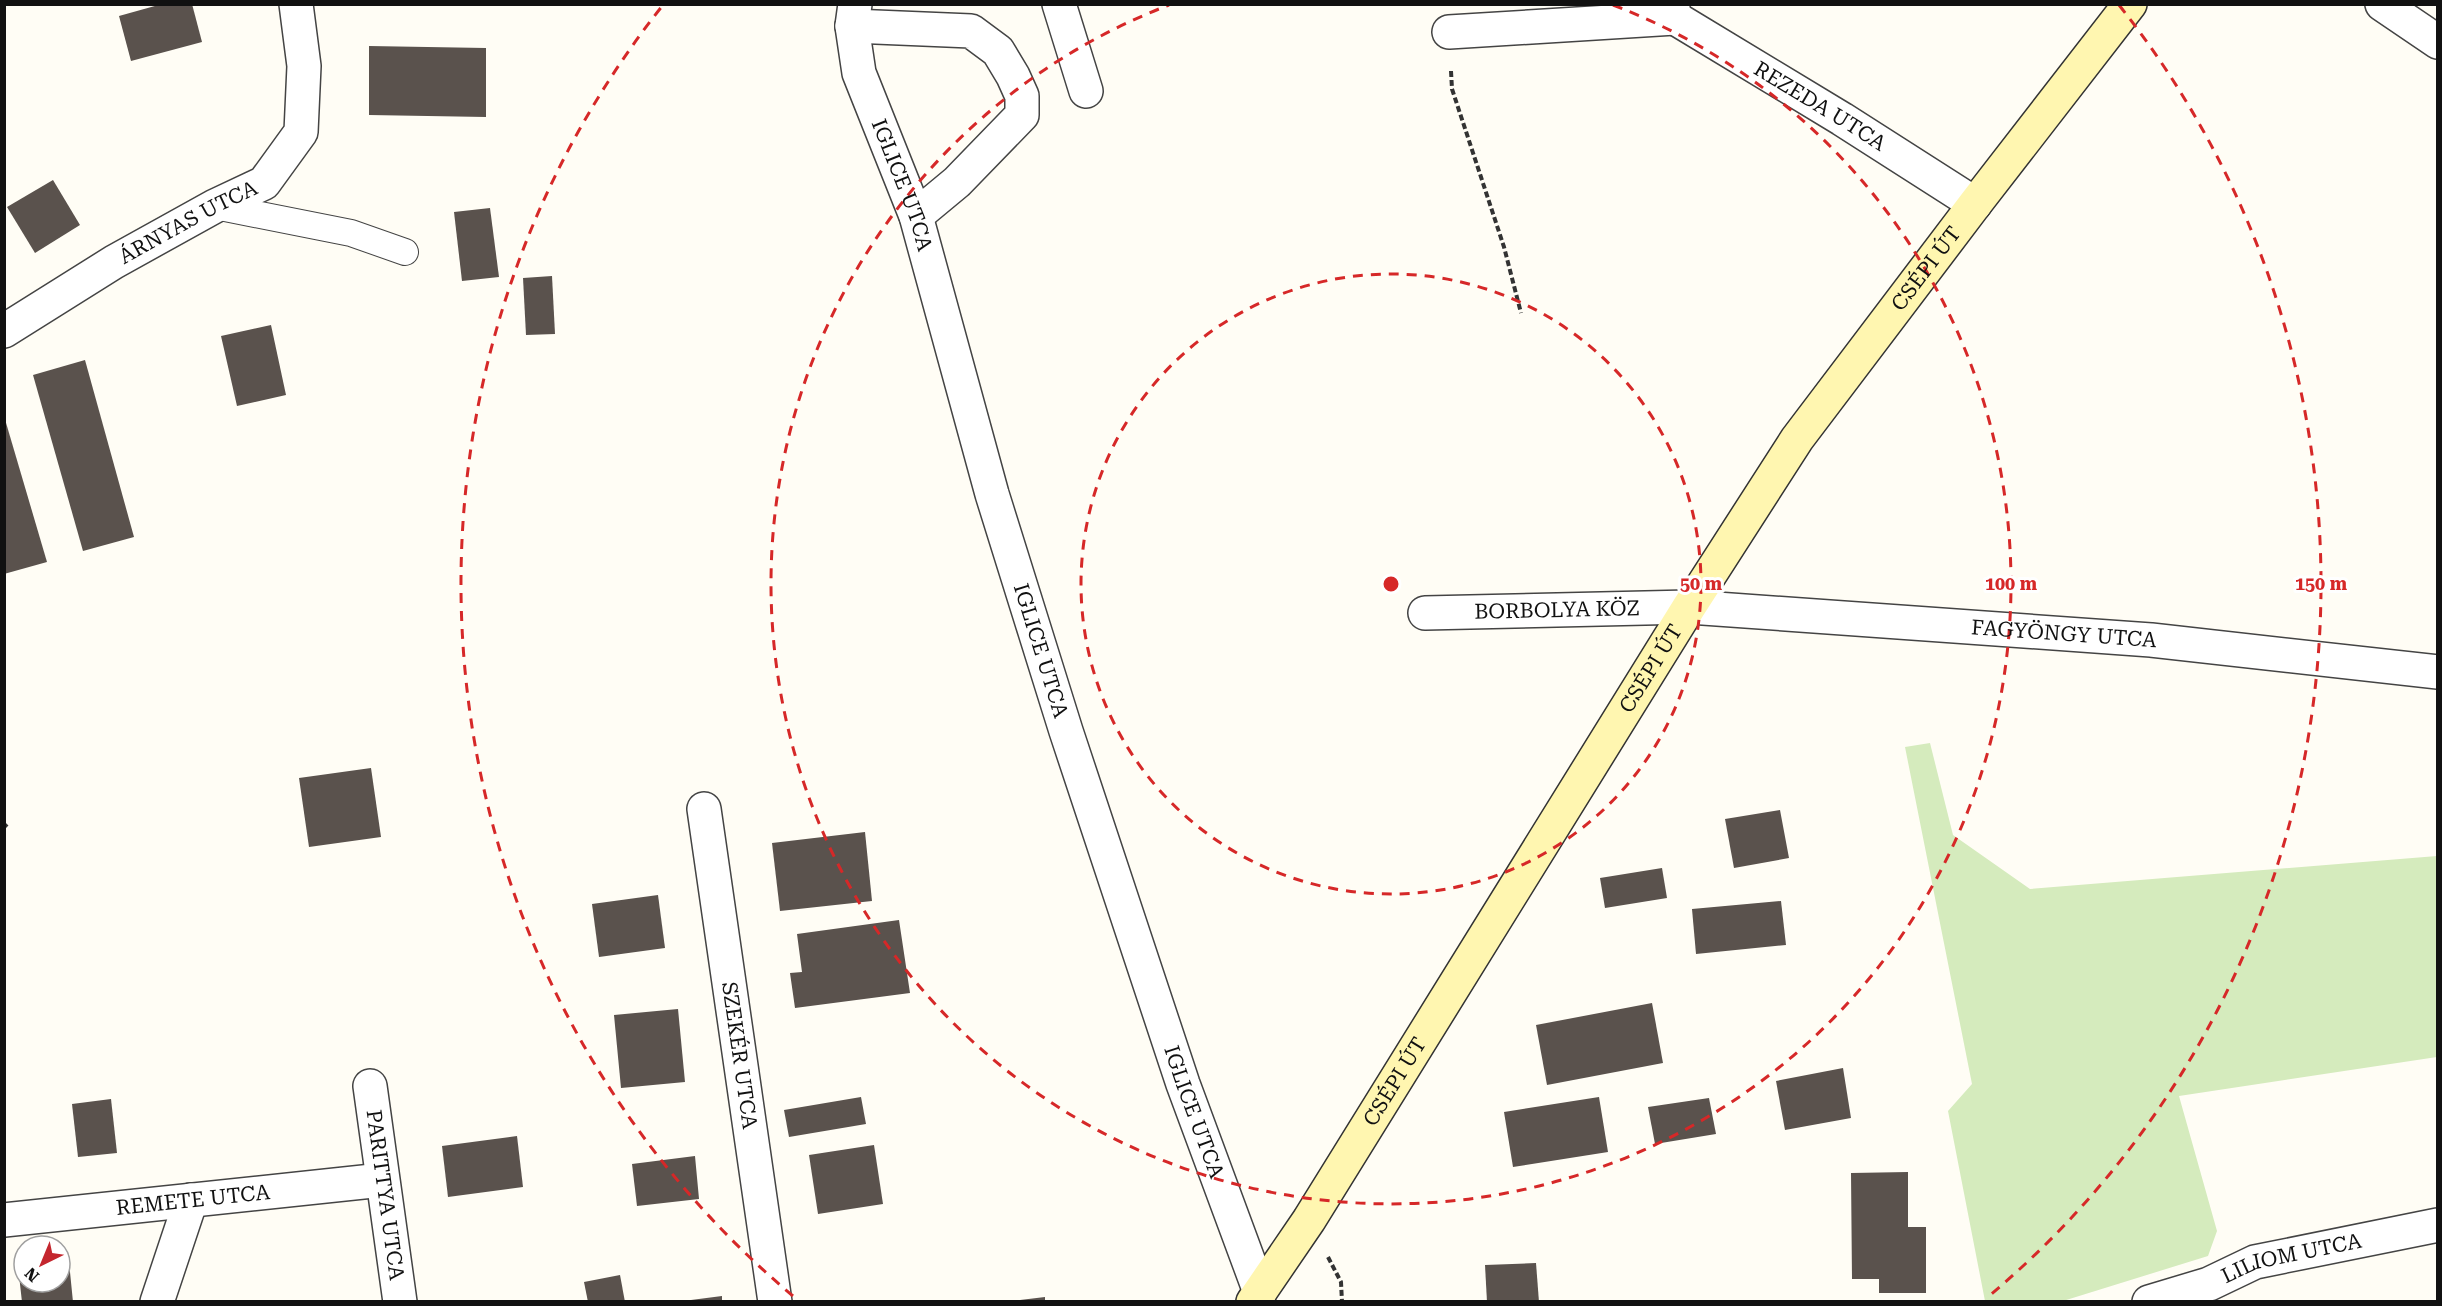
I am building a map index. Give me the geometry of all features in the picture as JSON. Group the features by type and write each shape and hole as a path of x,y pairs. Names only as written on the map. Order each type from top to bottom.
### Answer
{"street":[{"name":"ÁRNYAS UTCA","path":"4,331 114,262 215,206 264,183 301,132 304,66 296,4"},
{"path":"1059,4 1086,91"},
{"name":"CSÉPI ÚT","path":"1256,1297 1309,1220 1689,607 1797,439 2130,4"},
{"path":"2382,4 2438,42"},
{"path":"1449,32 1674,11"},
{"name":"REZEDA UTCA","path":"1674,11 1975,204"},
{"path":"854,15 971,31 998,51 1022,96 1022,115 957,182 916,216"},
{"name":"IGLICE UTCA","path":"854,15 859,73 916,216 992,494 1066,731 1256,1297"},
{"name":"BORBOLYA KÖZ","path":"1425,613 1689,607"},
{"name":"FAGYÖNGY UTCA","path":"1689,607 2151,640 2438,672"},
{"name":"SZEKÉR UTCA","path":"704,809 775,1302"},
{"name":"PARITTYA UTCA","path":"370,1086 400,1302"},
{"name":"REMETE UTCA","path":"4,1220 382,1180"},
{"path":"157,1302 191,1200"},
{"name":"LILIOM UTCA","path":"2149,1302 2209,1284 2254,1262 2438,1225"}],"lane":[{"path":"215,206 351,233 405,252"}],"path":[{"path":"1449,32 1452,89 1504,247 1521,313"}],"green space":[{"path":"1930,743 1953,835 2030,889 2437,856 2437,1057 2179,1096 2217,1231 2208,1256 2063,1301 1985,1301 1948,1111 1972,1084 1905,747"}],"building":[{"path":"162,4 192,4 202,42 131,61 119,16"},
{"path":"369,46 486,48 486,117 369,115"},
{"path":"53,180 80,225 35,253 7,207"},
{"path":"490,208 499,277 462,281 454,212"},
{"path":"552,276 555,334 526,335 523,278"},
{"path":"271,325 286,395 237,406 221,336"},
{"path":"85,360 134,537 83,551 33,375"},
{"path":"4,416 47,562 4,574"},
{"path":"371,768 381,837 309,847 299,778"},
{"path":"1780,810 1789,858 1734,868 1725,819"},
{"path":"865,832 872,901 780,911 772,843"},
{"path":"1662,868 1667,898 1605,908 1600,878"},
{"path":"658,895 665,948 599,957 592,904"},
{"path":"1781,901 1786,945 1696,954 1692,909"},
{"path":"899,920 910,993 795,1008 790,973 802,972 797,934"},
{"path":"1652,1003 1663,1063 1547,1085 1536,1025"},
{"path":"678,1009 685,1082 621,1088 614,1015"},
{"path":"1843,1068 1851,1118 1785,1130 1776,1081"},
{"path":"861,1097 866,1124 789,1137 784,1110"},
{"path":"1599,1097 1608,1152 1513,1167 1504,1112"},
{"path":"1709,1098 1716,1134 1655,1144 1648,1107"},
{"path":"111,1099 117,1153 78,1157 72,1104"},
{"path":"517,1136 523,1187 448,1197 442,1146"},
{"path":"874,1145 883,1204 818,1214 809,1155"},
{"path":"695,1156 699,1199 637,1206 632,1164"},
{"path":"1908,1172 1908,1227 1926,1227 1926,1293 1879,1293 1879,1279 1852,1279 1851,1173"},
{"path":"1536,1263 1539,1302 1487,1302 1485,1265"},
{"path":"620,1275 625,1302 588,1302 584,1282"},
{"path":"72,1292 73,1302 22,1302 21,1294 72,1294"},
{"path":"722,1296 722,1302 691,1302 691,1300"},
{"path":"1045,1297 1045,1302 1020,1302 1020,1300"}]}
